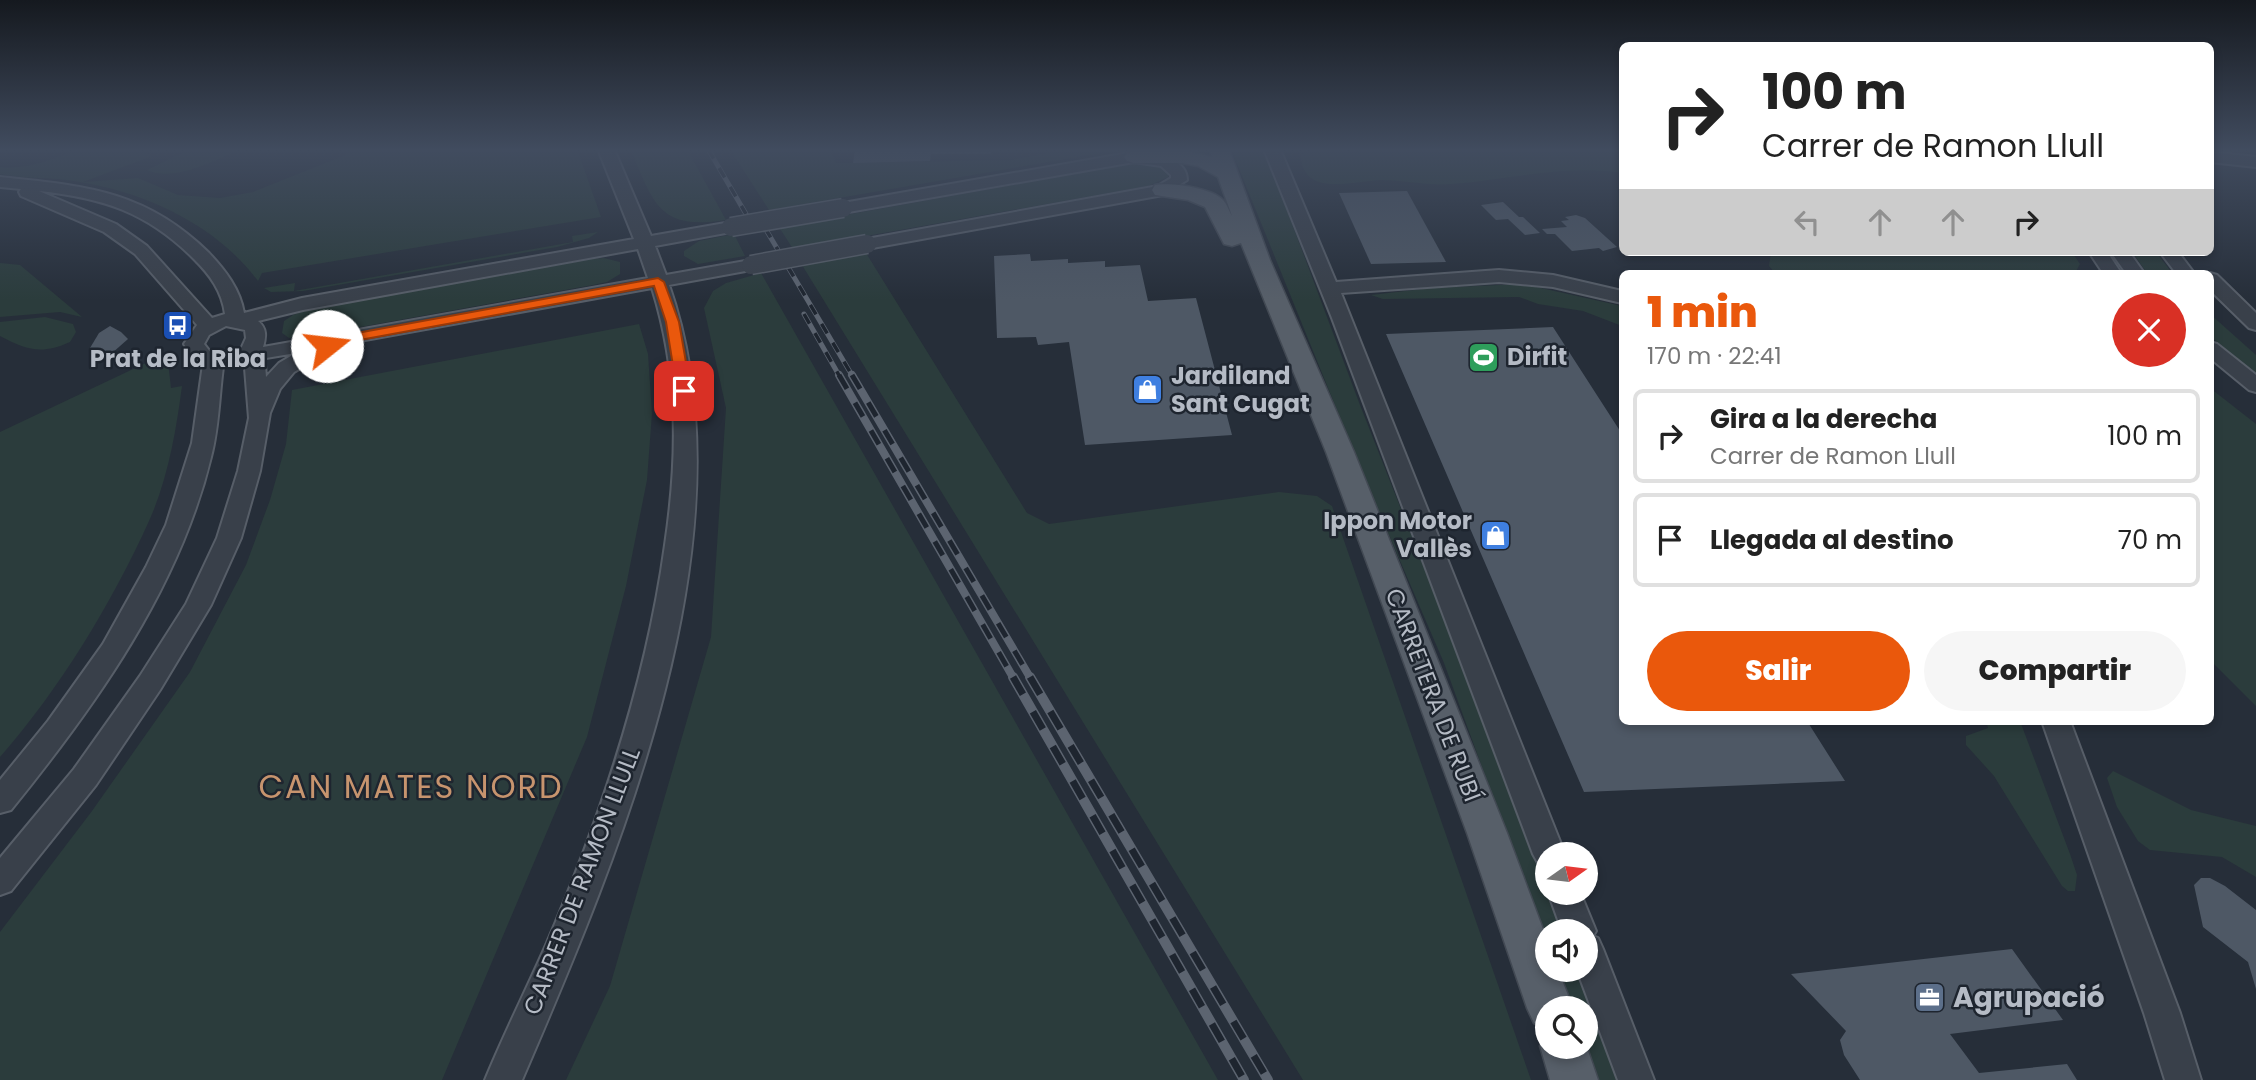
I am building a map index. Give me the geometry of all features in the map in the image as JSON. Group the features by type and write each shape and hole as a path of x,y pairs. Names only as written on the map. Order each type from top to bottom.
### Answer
{"main road":[{"path":"1206,199 1214,203 1233,239 1263,271"},
{"name":"CARRETERA DE RUBÍ","path":"1235,199 1340,452 1487,833 1546,996"},
{"path":"1567,1059 1574,1080"}],"street":[{"path":"47,199 110,228 141,250 208,326"},
{"path":"115,199 150,214 184,236 224,280 227,292 235,304 237,320"},
{"name":"CARRER DE RAMON LLULL","path":"503,1080 553,969 611,818 664,632 678,551 687,459 684,391 673,322 626,199"},
{"path":"237,320 302,304 892,199"},
{"path":"243,357 253,348 256,333 250,323 223,320 208,326 194,344 201,356 214,361 243,357 1103,199"},
{"name":"CARRETERA DE RUBÍ","path":"1293,199 1330,288 1544,842"},
{"path":"2172,256 2183,270"},
{"path":"1330,288 1499,276 1553,281 1619,296"},
{"path":"2214,283 2256,324"},
{"path":"2214,305 2256,343"},
{"path":"0,881 85,778 150,683 198,605 229,538 249,471 267,391 277,375 301,358 346,339"},
{"path":"2214,351 2256,386"},
{"path":"243,357 255,365 260,418"},
{"path":"0,801 86,688 136,612 169,548 193,482 206,429 214,361"},
{"path":"2214,370 2256,404"},
{"path":"2057,725 2162,1013 2183,1080"},
{"path":"1598,980 1636,1080"},
{"path":"2162,1013 2198,1080"}],"shaded area":[{"path":"145,199 595,199 601,217 262,273 258,281 222,243 201,228"},
{"path":"654,199 715,199 726,220 685,221 661,208"},
{"path":"762,199 831,199 769,210"},
{"path":"933,199 1072,199 793,249 779,227"},
{"path":"1251,199 1283,199 1360,405 1535,851 1535,905 1554,905 1560,919 1538,919 1444,663 1367,484"},
{"path":"598,232 589,238 557,247 303,291 271,292 264,288 295,283 294,291 573,242 572,236"},
{"path":"734,234 745,256 698,264 684,256 684,251 699,241"},
{"path":"866,253 1027,513 1049,524 1279,492 1317,496 1332,506 1531,1080 1303,1080 802,265"},
{"path":"1770,256 2075,256 2080,264 2077,270 1772,270 1769,266"},
{"path":"2135,256 2159,256 2170,270 2145,270"},
{"path":"604,258 620,262 620,274 607,282 593,285 316,335 289,338 282,333 284,321 316,307"},
{"path":"0,263 20,265 82,317 60,312 0,317"},
{"path":"761,273 1218,1080 566,1080 610,986 711,637 726,408 704,308 713,291 726,283"},
{"path":"1523,284 1619,305 1619,325 1583,311 1538,304 1519,297 1383,299 1371,295 1431,288"},
{"path":"45,317 73,324 76,332 70,342 42,350 18,345 0,336 0,322"},
{"path":"2214,318 2256,355 2256,374 2214,339"},
{"path":"639,324 648,354 652,413 647,480 626,586 587,737 442,1080 0,1080 0,932 92,811 190,672 246,565 270,500 286,444 292,390"},
{"path":"167,353 171,388 182,386 170,455 156,505 118,583 83,645 43,703 0,757 0,432"},
{"path":"2214,391 2256,424 2256,706 2214,664"},
{"path":"1987,725 2022,725 2077,875 2075,891 2068,891 2062,886 1994,776 1966,745 1966,736 1988,728"},
{"path":"2113,771 2191,810 2256,826 2256,877 2222,857 2150,850 2138,841 2117,807 2107,778"},
{"path":"1560,982 1582,982 1588,996 1566,996"},
{"path":"1598,1024 1619,1080 1596,1080 1590,1059 1598,1059"}],"building":[{"path":"1342,199 1412,199 1446,262 1371,264"},
{"path":"1503,202 1540,233 1525,235 1508,219 1496,220 1481,205"},
{"path":"1576,215 1585,218 1617,247 1603,251 1599,248 1572,251 1555,234 1547,234 1542,229 1567,227 1561,221 1569,220 1565,217"},
{"name":"Jardiland Sant Cugat","path":"1030,254 1031,261 1068,259 1068,263 1105,261 1105,267 1140,265 1148,301 1196,298 1232,435 1085,445 1069,342 1038,345 1036,337 997,338 994,256"},
{"path":"110,326 128,339 103,361 93,355 90,348 99,333"},
{"path":"1553,327 1619,429 1619,725 1810,725 1845,781 1584,792 1386,334"},
{"path":"2201,878 2210,878 2225,886 2256,910 2256,989 2248,962 2203,927 2194,885"},
{"name":"Agrupació","path":"2012,949 2063,1020 1950,1034 1979,1073 2067,1064 2077,1080 1860,1080 1844,1055 1840,1040 1846,1031 1791,974"}],"railway":[{"path":"737,199 746,214"},
{"path":"765,228 778,250"},
{"path":"788,267 853,377"},
{"path":"804,314 840,377"},
{"path":"839,375 1014,679"},
{"path":"852,375 1031,679"},
{"path":"1013,677 1244,1080"},
{"path":"1030,677 1268,1080"}],"place":[{"name":"Prat de la Riba","path":"178,325"},
{"name":"Dirfit","path":"1484,357"},
{"name":"Jardiland Sant Cugat","path":"1148,390"},
{"name":"Ippon Motor Vallès","path":"1495,535"},
{"name":"Agrupació","path":"1930,997"}],"district":[{"name":"CAN MATES NORD","path":"411,787"}],"route":[{"path":"327,346 346,339 658,282 673,322 684,391"}]}
